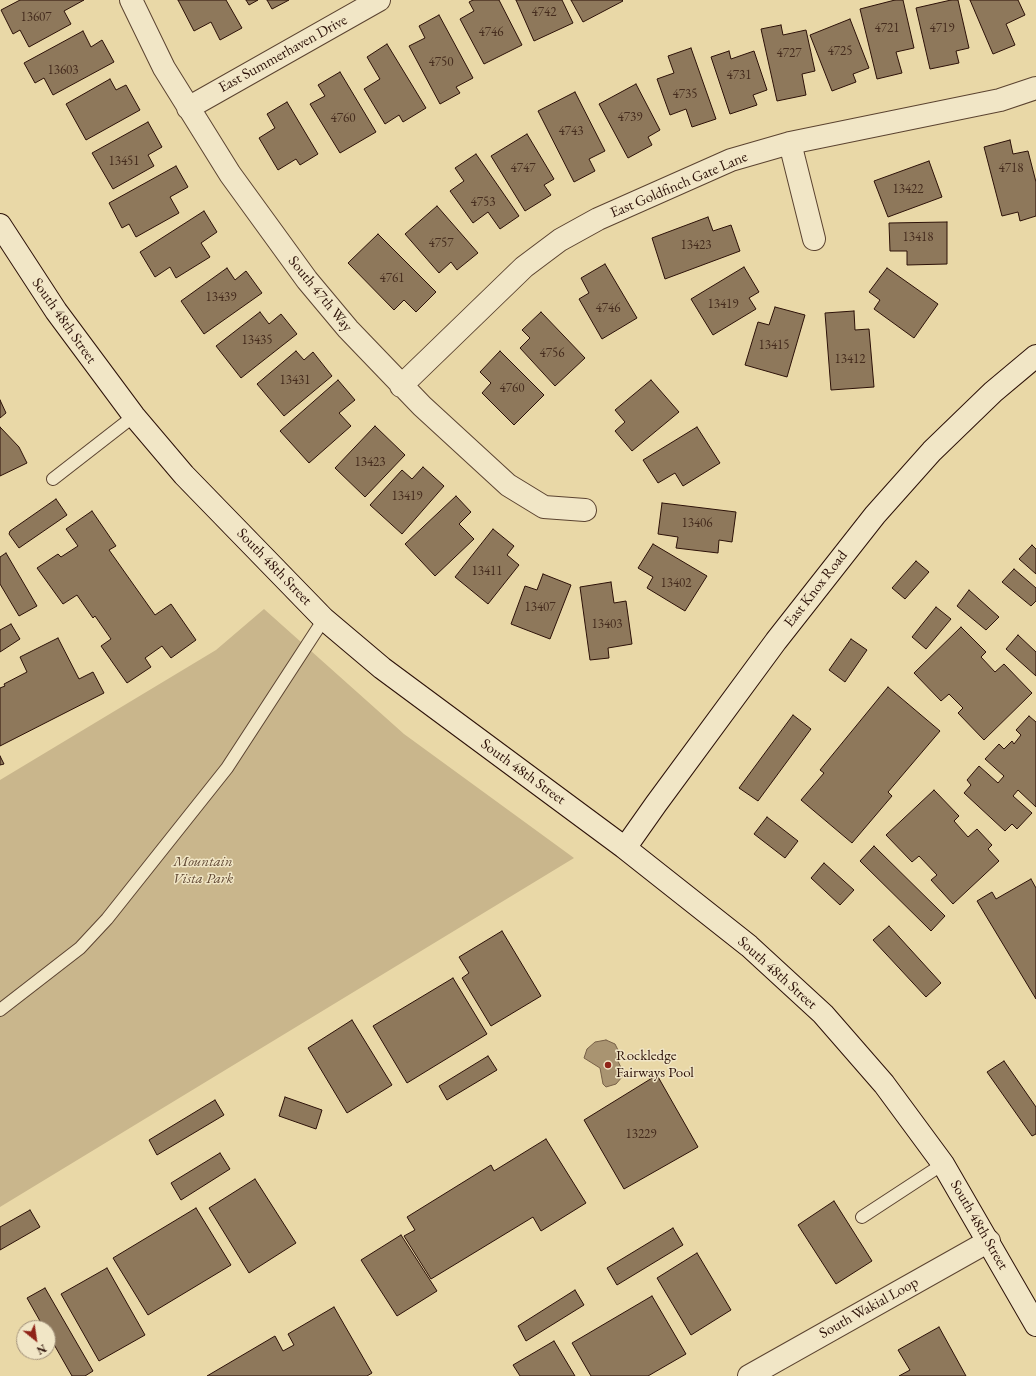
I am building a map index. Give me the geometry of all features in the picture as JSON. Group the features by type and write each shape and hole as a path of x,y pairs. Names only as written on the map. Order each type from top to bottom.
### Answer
{"street":[{"name":"South 47th Way","path":"131,0 164,68 230,174 303,275 348,329 401,386 508,485 544,507 585,510"},
{"name":"East Summerhaven Drive","path":"188,108 379,0"},
{"name":"East Goldfinch Gate Lane","path":"401,386 524,266 560,240 598,219 731,160 790,143 993,101 1036,88"},
{"path":"790,143 814,239"},
{"name":"South 48th Street","path":"0,224 56,311 134,416 184,475 324,619 382,668 625,848 749,946 823,1014 884,1084 943,1164 989,1241 1036,1325"},
{"name":"East Knox Road","path":"625,848 776,641 876,515 932,451 993,392 1036,356"},
{"name":"South Wakial Loop","path":"749,1376 989,1241"}],"lane":[{"path":"53,479 134,416"},
{"path":"0,1010 80,948 107,919 227,768 324,619"},
{"path":"862,1217 943,1164"}],"green space":[{"name":"Mountain Vista Park","path":"264,609 404,734 574,858 0,1207 0,780 216,650"}],"shaded area":[{"name":"Rockledge Fairways Pool","path":"606,1040 615,1044 618,1050 617,1059 623,1072 622,1077 616,1084 606,1087 603,1084 600,1068 584,1058 587,1049 595,1042"}],"building":[{"path":"20,0 84,0 64,11 71,24 29,47 20,30 13,34 1,10"},
{"path":"178,0 226,0 242,28 220,40 211,22 194,31"},
{"path":"246,0 258,0 249,5"},
{"path":"267,0 289,0 272,9"},
{"path":"473,0 499,0 522,45 484,64 460,19 474,11 469,2"},
{"path":"516,0 562,0 573,23 534,41"},
{"path":"571,0 622,0 623,1 583,22"},
{"path":"895,0 903,0 914,48 896,52 902,73 877,79 860,9"},
{"path":"951,0 958,0 969,48 956,51 959,63 930,69 916,8"},
{"path":"970,0 1018,0 1025,15 1006,24 1015,45 993,54"},
{"path":"439,15 473,78 456,87 460,93 440,104 409,46 425,38 419,26"},
{"path":"850,19 869,68 853,74 856,82 832,91 810,35"},
{"path":"781,25 783,35 806,30 815,71 802,74 806,95 777,101 761,29"},
{"path":"83,31 91,47 102,40 114,62 53,95 44,78 35,83 24,63"},
{"path":"387,44 426,108 403,122 399,115 385,124 364,89 380,79 367,57"},
{"path":"691,48 716,119 692,127 686,109 670,115 657,79 674,73 668,56"},
{"path":"729,51 731,59 754,51 767,90 753,95 757,105 730,114 711,57"},
{"path":"340,72 376,132 340,153 310,104 325,96 318,85"},
{"path":"110,79 116,90 126,85 140,110 86,140 66,104"},
{"path":"636,84 660,130 648,137 652,145 628,158 599,104"},
{"path":"575,92 605,151 589,159 595,171 574,182 538,111"},
{"path":"287,102 318,154 300,165 296,159 278,170 259,138 275,128 267,114"},
{"path":"148,122 162,147 148,155 154,166 113,189 92,153"},
{"path":"527,134 554,179 544,185 551,195 525,211 491,156"},
{"path":"1010,140 1013,154 1028,151 1036,182 1036,216 1020,221 1018,212 1002,216 984,147"},
{"path":"476,154 519,216 500,229 488,212 473,223 450,191 464,181 455,168"},
{"path":"929,161 942,197 888,217 874,181"},
{"path":"176,166 188,187 170,197 179,213 136,237 129,224 122,228 109,203"},
{"path":"437,206 478,253 457,270 451,262 439,273 405,234"},
{"path":"204,211 217,232 201,243 210,257 176,278 170,267 155,277 140,252"},
{"path":"708,217 713,231 731,225 740,251 665,279 652,238"},
{"path":"947,222 947,264 907,265 907,251 890,251 889,223"},
{"path":"378,234 436,292 416,312 404,300 394,310 348,263"},
{"path":"605,264 637,318 602,339 579,299 589,293 581,278"},
{"path":"744,267 759,292 749,298 756,309 713,335 691,299"},
{"path":"227,268 235,280 246,271 262,293 204,334 181,301"},
{"path":"887,268 938,304 914,338 874,309 880,300 869,292"},
{"path":"775,307 805,315 787,377 745,365 758,322 769,325"},
{"path":"854,311 855,330 869,329 874,387 831,390 825,313"},
{"path":"260,312 269,324 281,314 297,334 241,378 216,346"},
{"path":"541,312 585,358 555,386 520,348 530,338 522,330"},
{"path":"296,351 304,360 313,352 332,376 284,416 257,384"},
{"path":"500,351 544,395 514,425 482,393 491,383 480,372"},
{"path":"338,380 355,400 339,413 351,426 309,463 280,431"},
{"path":"651,380 679,412 632,451 615,431 625,422 615,410"},
{"path":"0,400 6,413 0,418"},
{"path":"375,426 405,455 365,497 335,468"},
{"path":"0,427 19,447 27,463 0,476"},
{"path":"697,427 720,463 683,486 675,473 658,483 643,460"},
{"path":"423,467 444,486 402,534 370,505 402,470 412,479"},
{"path":"456,496 471,512 459,524 474,539 435,576 405,544"},
{"path":"56,499 67,515 19,548 9,534 10,531"},
{"path":"662,503 736,512 732,542 719,540 718,553 676,548 678,537 658,534"},
{"path":"92,511 116,546 109,550 155,615 171,604 196,640 171,658 162,646 145,658 151,667 127,683 101,646 111,639 95,616 93,618 77,595 63,604 37,568 58,554 61,557 78,546 66,529"},
{"path":"493,529 514,546 507,555 519,565 488,604 455,577"},
{"path":"653,544 707,576 685,611 647,588 653,577 638,568"},
{"path":"1032,545 1036,549 1036,574 1019,559"},
{"path":"6,553 37,606 19,616 0,584 0,557"},
{"path":"916,561 929,572 905,599 892,588"},
{"path":"1014,569 1036,588 1036,601 1031,606 1002,582"},
{"path":"543,574 571,585 550,639 511,624 525,586 537,590"},
{"path":"611,582 614,603 626,601 632,644 608,648 609,658 590,660 580,587"},
{"path":"969,590 999,617 986,630 957,606"},
{"path":"936,607 951,619 926,649 912,637"},
{"path":"11,624 20,639 0,652 0,630"},
{"path":"961,627 986,652 981,657 995,672 1004,664 1032,693 984,740 958,713 963,708 949,694 941,701 914,673"},
{"path":"1018,635 1036,652 1036,676 1006,649"},
{"path":"58,638 79,679 93,672 104,693 0,746 0,688 5,686 4,684 27,672 20,657"},
{"path":"851,639 867,650 845,682 829,670"},
{"path":"888,687 940,731 888,792 892,796 852,843 801,800 824,773 820,770"},
{"path":"793,715 811,729 758,801 739,788"},
{"path":"1029,716 1036,722 1036,807 1018,790 1013,796 1032,813 1017,829 1012,824 1005,831 964,793 971,785 967,780 979,766 998,783 1004,776 985,759 999,744 1004,749 1012,741 1014,744 1021,735 1016,730"},
{"path":"0,756 4,764 0,765"},
{"path":"934,790 959,816 954,821 968,837 977,829 992,845 988,849 999,861 953,904 931,880 937,875 919,856 912,862 886,835"},
{"path":"767,817 798,841 785,858 754,834"},
{"path":"874,846 945,916 931,931 860,861"},
{"path":"824,863 854,890 840,905 811,878"},
{"path":"1031,879 1036,888 1036,999 977,901 992,892 996,899"},
{"path":"889,926 941,983 926,997 873,940"},
{"path":"502,931 541,996 491,1026 462,978 469,973 459,957"},
{"path":"453,978 487,1034 407,1083 373,1026"},
{"path":"352,1020 392,1085 347,1113 308,1048"},
{"path":"488,1056 497,1070 447,1100 439,1086"},
{"path":"1004,1061 1036,1107 1036,1134 1032,1136 987,1072"},
{"path":"657,1075 698,1147 624,1189 584,1120"},
{"path":"285,1097 322,1110 316,1129 279,1116"},
{"path":"215,1100 224,1115 157,1155 149,1140"},
{"path":"546,1139 586,1203 541,1231 533,1217 431,1279 404,1236 415,1230 407,1217 491,1165 494,1171"},
{"path":"220,1153 230,1169 181,1200 171,1183"},
{"path":"255,1179 296,1243 249,1273 209,1208"},
{"path":"834,1201 872,1261 836,1284 798,1225"},
{"path":"196,1208 231,1265 148,1315 113,1258"},
{"path":"30,1210 40,1227 0,1250 0,1227"},
{"path":"673,1228 683,1245 617,1285 607,1268"},
{"path":"401,1235 437,1291 397,1316 361,1260"},
{"path":"697,1253 731,1310 691,1335 657,1278"},
{"path":"107,1268 145,1335 99,1361 61,1294"},
{"path":"45,1288 93,1371 85,1376 72,1376 56,1348 56,1320 39,1320 27,1298"},
{"path":"575,1290 584,1305 526,1341 518,1326"},
{"path":"652,1296 686,1354 648,1376 591,1376 572,1343"},
{"path":"334,1307 372,1373 367,1376 207,1376 275,1336 283,1351 294,1345 288,1334"},
{"path":"939,1327 966,1376 899,1376 910,1370 898,1350"},
{"path":"554,1341 575,1376 520,1376 513,1365"}],"place":[{"name":"Rockledge Fairways Pool","path":"608,1065"}]}
